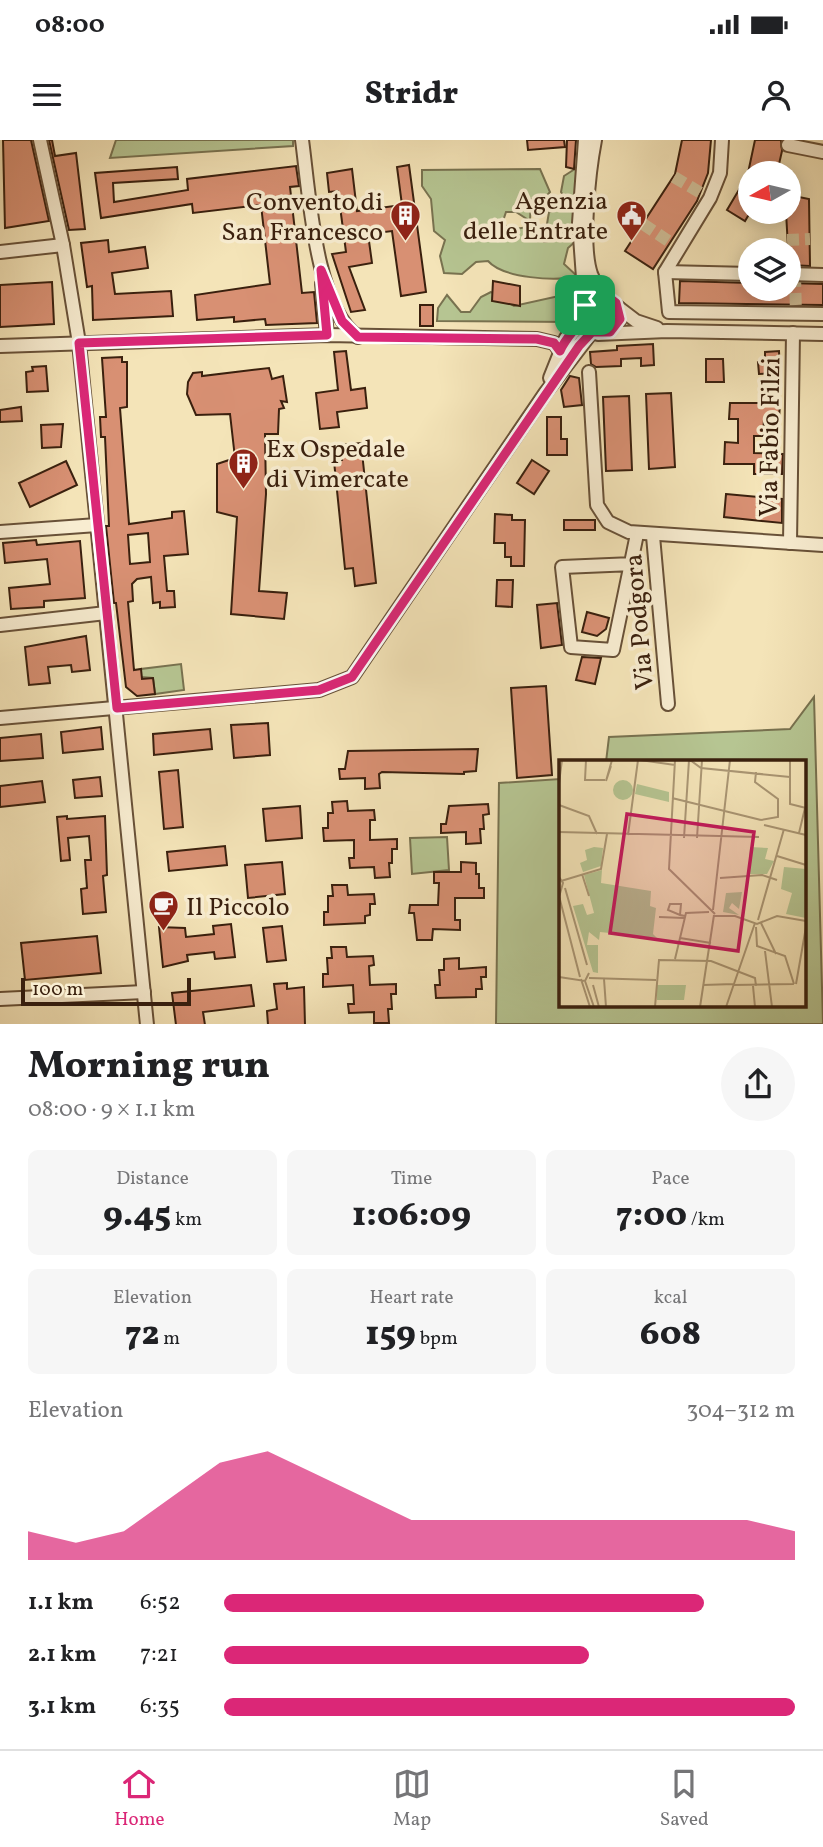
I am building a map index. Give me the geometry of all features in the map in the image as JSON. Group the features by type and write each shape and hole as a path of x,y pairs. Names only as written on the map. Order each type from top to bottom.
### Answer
{"street":[{"path":"40,140 63,245 79,343 147,1024"},
{"path":"302,140 321,270 327,335"},
{"path":"585,140 579,223 584,311 592,332"},
{"path":"594,140 589,191 589,264 594,280 606,297 636,321 667,331"},
{"path":"722,140 720,173 675,245 665,272 669,312 823,314"},
{"path":"788,145 823,152"},
{"path":"0,251 63,245"},
{"path":"321,270 342,321 358,337"},
{"path":"665,272 738,274"},
{"path":"801,274 823,275"},
{"path":"546,392 560,351 584,311 594,298 606,297"},
{"path":"610,332 620,319 619,308"},
{"path":"0,718 319,690 352,677 546,392 592,332 823,334"},
{"name":"Via Fabio Filzi","path":"790,543 793,333"},
{"path":"0,346 327,335 537,339 554,343 560,351"},
{"path":"560,351 579,346"},
{"path":"589,372 598,510 615,527 653,536 823,545"},
{"path":"0,532 97,526"},
{"path":"633,564 562,567 571,647 613,650 633,564 637,534"},
{"name":"Via Podgora","path":"653,536 668,704"},
{"path":"0,625 106,613"},
{"path":"0,999 144,992"}],"green space":[{"path":"116,140 293,140 293,146 110,158"},
{"path":"578,167 577,240 568,248 564,264 577,276 556,279 517,275 495,267 488,261 476,262 462,274 444,273 440,256 445,240 434,231 431,199 422,186 422,170 540,169 550,192 544,199 531,199 530,221 516,212 506,212 502,224 513,229 530,227 544,242 557,239 547,224 549,212 570,204 561,192 564,176"},
{"path":"491,292 514,306 577,292 575,316 569,322 437,321 438,308 447,295 461,312 470,312 481,297"},
{"path":"181,664 184,690 155,694 153,678 141,677 141,669"},
{"path":"814,697 823,1024 496,1024 499,783 559,779 559,1007 806,1007 806,760 606,760 609,737 790,729"},
{"path":"447,837 449,870 412,874 410,838"}],"building":[{"path":"3,140 31,140 49,221 5,228"},
{"path":"49,140 52,140 55,156 76,153 85,229 69,230"},
{"path":"527,140 564,140 565,147 528,150"},
{"path":"567,140 576,140 574,169 566,167"},
{"path":"682,140 711,140 708,173 697,201 653,269 625,251 675,174"},
{"path":"755,140 781,140 780,161 751,161"},
{"name":"Convento di San Francesco","path":"409,165 426,292 401,296 392,231 368,234 372,263 349,267 365,310 351,312 332,254 346,252 338,191 329,192 327,173 352,169 357,211 402,205 397,167"},
{"path":"296,166 299,186 290,187 302,293 314,292 317,323 266,325 265,319 234,322 234,317 197,320 195,295 270,284 261,205 193,213 192,204 101,218 95,173 177,167 178,179 113,183 114,202 188,190 187,179"},
{"path":"738,191 738,217 727,210"},
{"path":"802,198 809,199 810,266 801,266 801,238 787,238 787,224 802,224"},
{"path":"108,240 109,252 145,247 148,268 112,273 115,294 171,291 173,316 93,320 92,286 87,287 81,243"},
{"path":"493,281 520,286 520,306 492,301"},
{"path":"680,281 738,283 738,301 801,301 801,283 823,284 823,305 679,303"},
{"path":"52,282 54,324 0,327 0,285"},
{"path":"420,305 433,305 433,326 420,326"},
{"path":"653,344 654,365 641,366 641,358 621,359 621,366 596,367 591,364 590,352 617,350 617,346"},
{"path":"346,351 351,390 365,388 367,408 337,412 339,427 320,429 316,393 338,390 334,352"},
{"path":"779,351 780,373 759,374 758,362 765,361 765,352"},
{"path":"122,357 122,362 127,362 127,407 120,408 129,524 172,518 172,512 184,511 188,554 164,556 167,591 174,591 175,607 160,608 160,602 153,603 151,577 137,579 132,584 133,601 128,602 134,670 141,669 142,679 153,678 155,694 137,696 126,687 106,526 109,526 105,437 101,437 100,417 106,417 102,358","holes":["148,533 150,562 130,564 128,535"]},
{"path":"706,359 723,359 724,382 706,382"},
{"path":"46,366 48,391 27,392 26,372 33,371 32,367"},
{"name":"Ex Ospedale di Vimercate","path":"269,368 272,379 283,376 287,402 281,401 284,408 279,409 278,434 265,434 266,494 259,591 287,593 284,619 231,614 237,517 217,512 217,464 235,458 230,414 196,415 187,394 188,382 193,373 202,372 202,376"},
{"path":"570,376 579,378 582,405 564,407 561,390"},
{"path":"671,393 675,467 649,469 646,394"},
{"path":"629,396 632,470 606,471 603,397"},
{"path":"730,403 780,403 779,419 764,419 763,436 754,436 754,453 783,454 782,474 754,474 754,464 724,464 725,442 738,443 738,419 729,419"},
{"path":"21,407 22,421 0,422 0,410"},
{"path":"547,417 561,417 561,439 567,439 567,455 547,455"},
{"path":"63,424 61,447 42,448 41,425"},
{"path":"361,443 376,583 355,586 353,568 345,569 334,461 342,460 340,445"},
{"path":"532,460 549,471 534,494 517,483"},
{"path":"66,461 77,485 30,507 19,483"},
{"path":"726,494 782,499 782,523 724,517"},
{"path":"495,514 512,515 512,520 525,520 524,566 511,566 511,557 505,557 505,543 494,543"},
{"path":"564,520 595,520 595,530 564,530"},
{"path":"36,540 37,545 80,541 85,598 44,601 44,607 11,609 9,588 50,584 47,559 5,563 3,543"},
{"path":"497,580 513,580 512,607 496,606"},
{"path":"557,603 562,645 541,648 537,605"},
{"path":"587,612 609,618 606,629 597,636 582,632"},
{"path":"86,636 90,670 72,672 71,665 48,667 50,683 29,685 25,647"},
{"path":"582,657 601,658 595,684 576,680"},
{"path":"546,686 552,775 517,778 511,688"},
{"path":"268,723 270,755 234,758 231,725"},
{"path":"101,727 103,749 63,753 61,732"},
{"path":"210,729 212,749 154,755 153,734"},
{"path":"41,734 43,758 0,761 0,738"},
{"path":"478,749 476,771 464,774 382,772 379,774 380,788 365,789 365,778 340,779 339,769 345,769 348,751"},
{"path":"178,770 183,827 164,829 159,772"},
{"path":"100,777 102,796 75,798 73,780"},
{"path":"42,781 45,802 0,807 0,786"},
{"path":"347,801 348,811 374,810 375,820 370,820 370,840 397,839 397,849 392,849 392,863 389,863 390,877 375,878 374,867 350,868 349,858 354,858 354,840 324,841 323,828 328,828 328,813 333,813 332,802"},
{"path":"488,804 489,814 483,815 484,829 480,829 481,843 466,844 466,832 441,833 441,824 446,824 449,806"},
{"path":"300,806 302,838 266,841 263,809"},
{"path":"67,816 67,819 105,816 107,875 103,876 106,912 83,914 81,889 87,888 85,860 91,860 89,836 68,838 70,860 61,861 57,817"},
{"path":"225,846 227,865 169,871 167,852"},
{"path":"282,862 285,894 248,898 245,865"},
{"path":"461,862 476,863 479,888 484,888 484,898 455,898 455,920 460,920 460,930 433,929 432,940 417,940 414,913 409,913 410,905 438,905 439,883 434,883 434,872 461,872"},
{"path":"332,885 347,885 348,895 374,894 375,904 370,904 370,915 365,916 365,923 324,925 324,912 328,912 328,896 333,896"},
{"path":"231,924 235,957 215,959 214,952 187,955 188,961 163,967 159,927 185,928 186,937 214,934 213,926"},
{"path":"282,926 286,960 267,962 263,928"},
{"path":"97,936 101,973 25,980 21,943"},
{"path":"331,947 346,947 347,957 373,956 374,965 369,966 370,985 396,984 396,994 391,994 392,1009 388,1009 389,1023 374,1023 374,1012 349,1013 348,1004 354,1004 353,985 323,987 323,974 328,974 327,958 332,958"},
{"path":"459,958 459,969 486,967 486,977 481,977 482,989 476,989 476,997 436,998 435,985 440,985 439,970 444,970 444,959"},
{"path":"287,983 287,989 304,987 305,1024 268,1024 267,1011 277,1009 274,984"},
{"path":"251,985 254,1006 203,1012 205,1024 176,1024 172,993"}],"tunnel":[{"path":"674,177 701,193"},
{"path":"643,224 670,242"},
{"path":"801,239 810,239"},
{"path":"796,301 796,314"}],"place":[{"name":"Agenzia delle Entrate","path":"631,242"},
{"name":"Convento di San Francesco","path":"406,243"},
{"name":"Ex Ospedale di Vimercate","path":"243,490"},
{"name":"Il Piccolo","path":"163,933"}],"route":[{"path":"321,270 346,329 358,337 537,339 554,343 560,351 570,332 580,323 585,305 600,296 611,299 619,308 618,324 604,334 592,332 579,346 352,677 319,690 117,708 79,343 327,335 321,270"}]}
